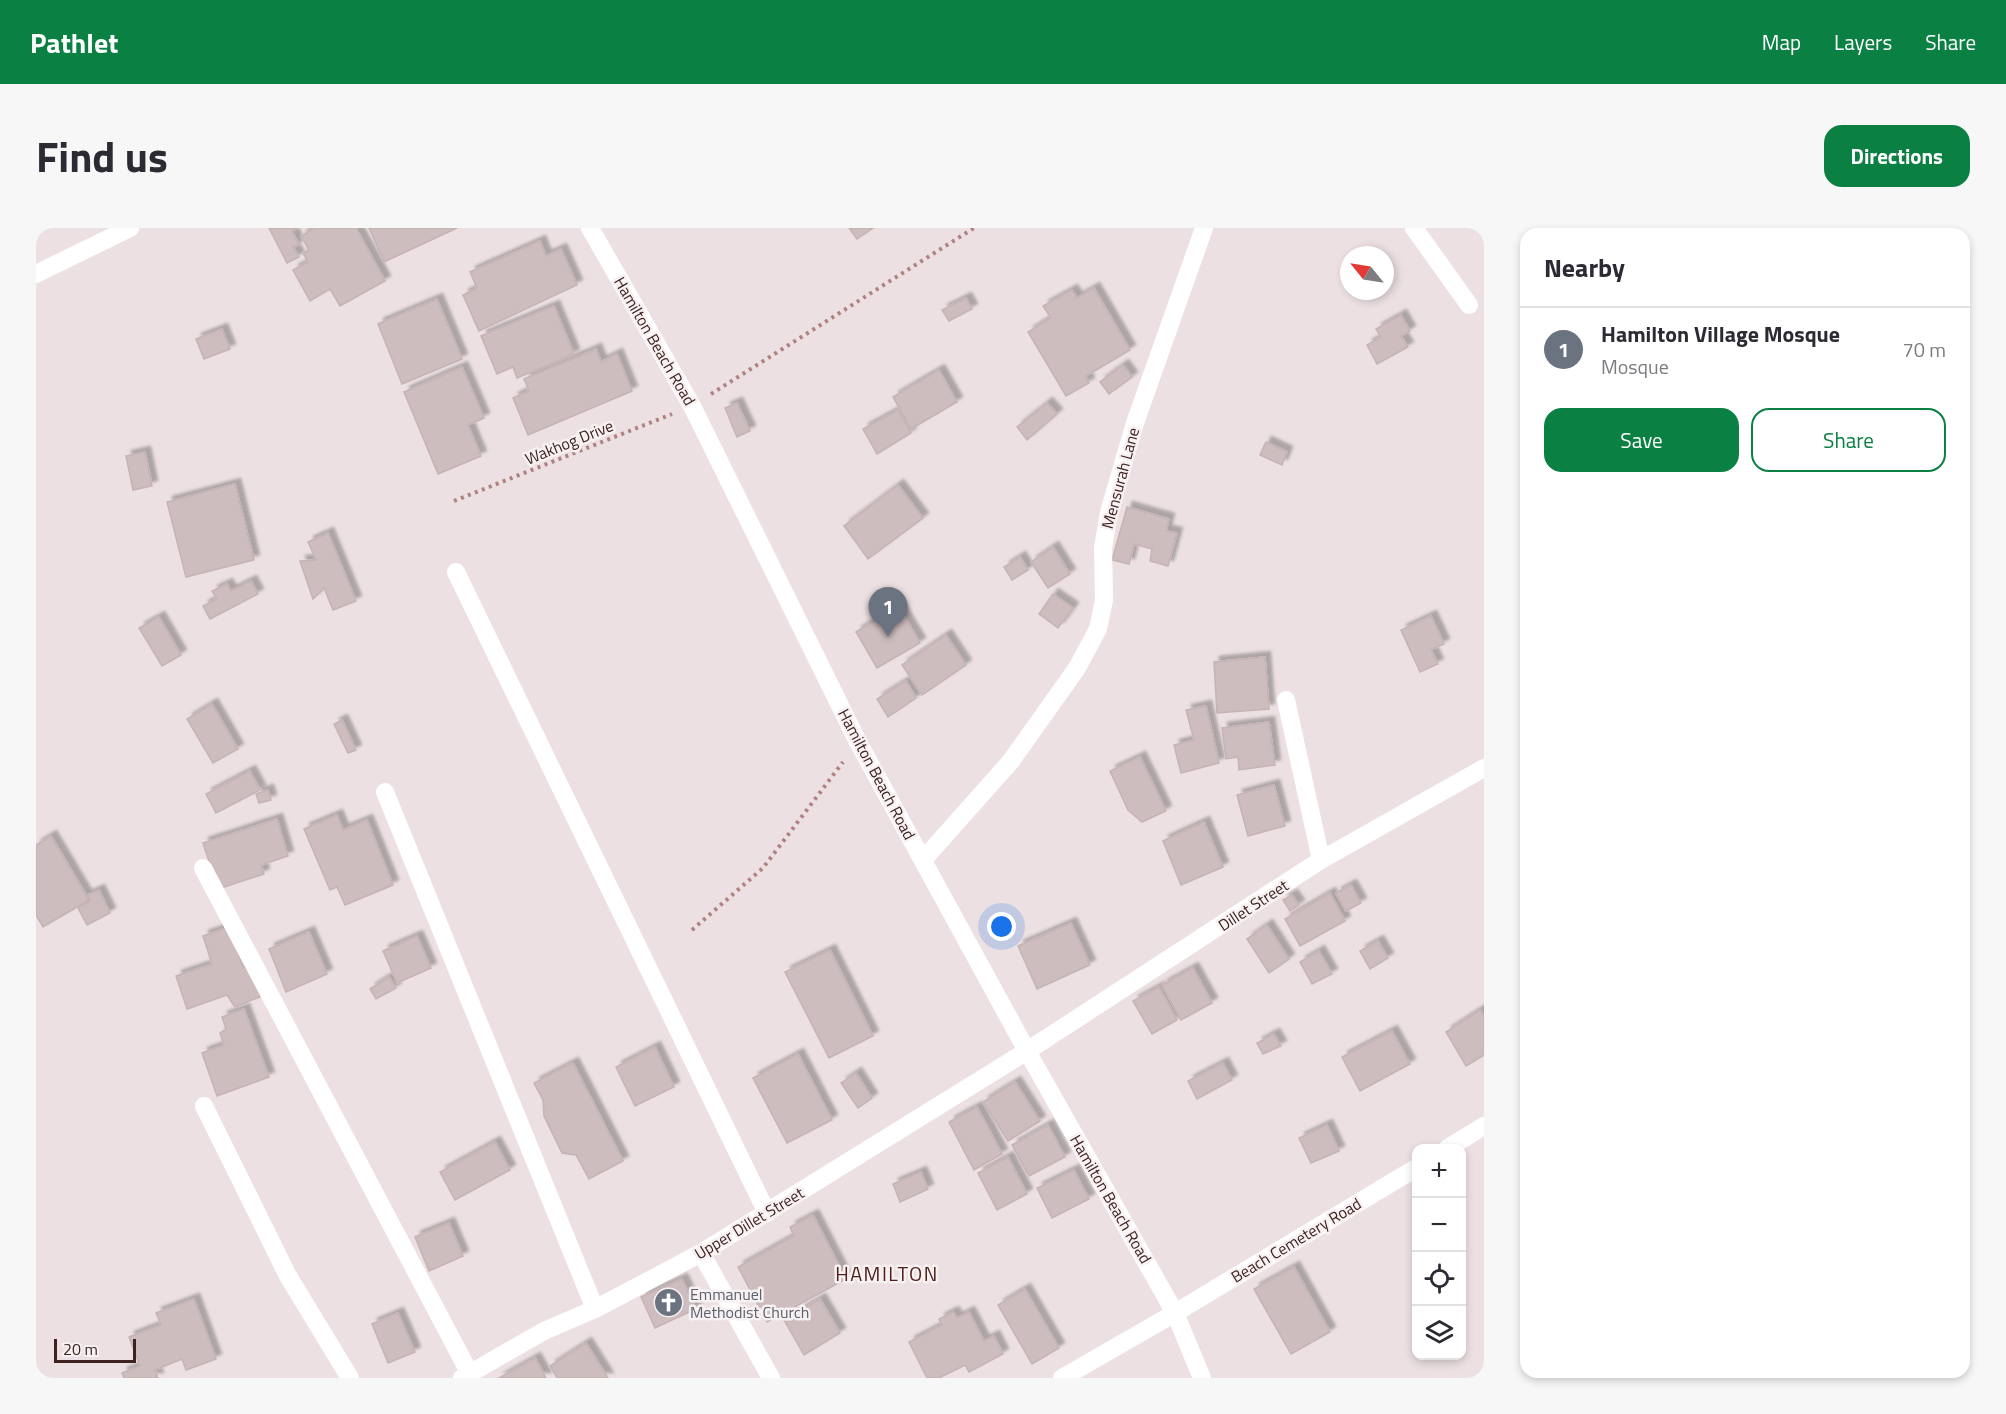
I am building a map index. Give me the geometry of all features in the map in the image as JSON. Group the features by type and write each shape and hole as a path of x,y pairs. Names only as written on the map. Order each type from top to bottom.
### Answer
{"street":[{"path":"36,274 129,228"},
{"name":"Hamilton Beach Road","path":"590,228 692,406 858,742 1027,1051 1175,1313 1202,1378"},
{"name":"Mensurah Lane","path":"923,860 1011,761 1077,668 1098,629 1104,600 1103,548 1109,512 1134,423 1204,228"},
{"path":"1414,228 1469,305"},
{"path":"456,572 767,1213"},
{"path":"1286,700 1321,860"},
{"name":"Dillet Street","path":"1027,1051 1321,860 1484,768"},
{"path":"385,792 595,1309"},
{"path":"203,868 466,1376"},
{"name":"Upper Dillet Street","path":"466,1376 544,1331 595,1309 701,1253 1027,1051"},
{"path":"204,1106 288,1276 350,1378"},
{"path":"1456,1144 1484,1126"},
{"name":"Beach Cemetery Road","path":"1062,1378 1412,1170"},
{"path":"701,1253 771,1378"}],"path":[{"name":"Wakhog Drive","path":"454,501 692,406 974,228"},
{"path":"692,930 763,868 858,742"}],"building":[{"path":"269,228 299,228 292,231 299,245 293,247 299,257 287,263"},
{"path":"315,228 356,228 385,281 340,306 330,289 310,301 293,270 308,262 303,253 309,250 301,236"},
{"path":"369,228 457,228 384,262"},
{"path":"849,228 873,228 857,239"},
{"path":"540,241 546,256 561,249 577,285 479,331 463,295 477,288 470,272"},
{"path":"1094,288 1130,350 1086,376 1089,383 1066,396 1028,332 1051,318 1043,306 1072,290 1077,298"},
{"path":"966,298 972,309 949,321 942,310"},
{"path":"437,299 462,359 402,384 378,324"},
{"path":"554,306 574,354 517,378 513,367 497,374 481,336"},
{"path":"1401,315 1410,331 1401,336 1408,347 1377,364 1367,345 1381,337 1376,329"},
{"path":"222,329 230,349 204,359 196,339"},
{"path":"596,349 601,362 617,354 632,391 528,435 513,398 529,391 524,379"},
{"path":"1123,365 1132,377 1109,394 1100,382"},
{"path":"462,367 484,418 468,425 481,456 438,474 404,392"},
{"path":"939,370 957,402 911,429 893,397"},
{"path":"737,403 750,431 737,437 725,408"},
{"path":"1047,403 1057,414 1027,440 1017,427"},
{"path":"898,410 911,433 877,454 863,429"},
{"path":"1266,442 1287,452 1282,465 1260,455"},
{"path":"145,452 152,486 133,490 126,456"},
{"path":"235,484 254,560 186,577 167,502"},
{"path":"898,485 923,518 868,559 844,526"},
{"path":"1127,507 1169,519 1166,531 1177,533 1168,566 1150,561 1152,549 1134,544 1129,564 1112,560"},
{"path":"328,533 356,601 333,610 324,588 313,599 300,561 316,560 308,542"},
{"path":"1053,547 1070,574 1048,588 1031,562"},
{"path":"1020,557 1028,570 1012,580 1004,567"},
{"path":"251,581 258,594 210,619 203,606 217,599 212,591 227,584 231,591"},
{"path":"1053,594 1073,608 1058,628 1039,614"},
{"path":"898,606 920,643 877,668 856,632"},
{"path":"1431,616 1444,644 1431,650 1438,664 1420,672 1401,630"},
{"path":"159,617 181,655 162,666 139,628"},
{"path":"946,635 966,665 922,695 902,665"},
{"path":"1265,657 1269,709 1217,713 1214,662"},
{"path":"906,681 916,698 888,717 877,699"},
{"path":"212,704 238,749 213,763 187,719"},
{"path":"1206,706 1219,763 1181,773 1174,745 1194,740 1186,710"},
{"path":"342,720 356,750 348,753 334,724"},
{"path":"1269,722 1275,765 1239,770 1238,757 1226,759 1222,728"},
{"path":"1140,757 1166,811 1142,822 1128,810 1110,771"},
{"path":"250,771 260,790 216,813 206,794"},
{"path":"1274,785 1285,826 1248,836 1237,795"},
{"path":"268,790 271,800 259,803 256,794"},
{"path":"337,815 343,830 367,820 393,885 345,905 337,887 330,890 304,829"},
{"path":"277,819 288,856 261,865 264,874 218,889 203,843"},
{"path":"1204,822 1223,867 1181,885 1163,841"},
{"path":"51,836 89,900 43,927 36,915 36,845"},
{"path":"1351,885 1361,903 1346,911 1336,893"},
{"path":"99,890 110,913 87,925 78,908 90,901 88,895"},
{"path":"1330,893 1345,921 1300,946 1285,919"},
{"path":"1292,895 1299,905 1290,911 1283,900"},
{"path":"1071,923 1090,965 1037,989 1018,946"},
{"path":"1267,925 1289,959 1269,973 1247,939"},
{"path":"229,927 243,967 250,967 262,996 235,1007 227,995 187,1009 176,976 212,964 203,936"},
{"path":"309,932 327,974 286,992 269,949"},
{"path":"417,936 431,968 397,983 383,951"},
{"path":"1378,941 1388,958 1370,969 1360,951"},
{"path":"830,950 873,1036 829,1058 785,972"},
{"path":"1319,951 1332,974 1312,984 1300,962"},
{"path":"1193,968 1212,1003 1181,1020 1162,985"},
{"path":"389,977 396,988 376,999 370,989"},
{"path":"1159,987 1177,1020 1152,1034 1133,1001"},
{"path":"244,1009 269,1077 217,1096 202,1053 224,1045 220,1033 226,1029 222,1017"},
{"path":"1480,1010 1484,1016 1484,1055 1466,1066 1446,1032"},
{"path":"1392,1031 1410,1064 1360,1091 1342,1057"},
{"path":"1274,1034 1281,1046 1263,1054 1257,1043"},
{"path":"655,1047 674,1087 635,1106 616,1067"},
{"path":"798,1054 832,1120 787,1143 753,1078"},
{"path":"573,1063 623,1161 589,1179 576,1155 562,1153 544,1116 543,1100 534,1083"},
{"path":"1223,1063 1232,1080 1197,1099 1188,1081"},
{"path":"856,1073 872,1098 858,1108 841,1083"},
{"path":"1015,1082 1040,1121 1008,1141 983,1102"},
{"path":"977,1107 1002,1154 974,1170 949,1122"},
{"path":"1048,1125 1065,1157 1029,1176 1012,1145"},
{"path":"1327,1125 1339,1151 1311,1163 1299,1138"},
{"path":"495,1142 510,1170 455,1200 440,1172"},
{"path":"1008,1157 1027,1194 997,1210 978,1173"},
{"path":"1074,1170 1089,1199 1052,1218 1037,1188"},
{"path":"921,1172 928,1189 900,1202 893,1184"},
{"path":"813,1215 846,1279 767,1322 738,1267 794,1236 790,1227"},
{"path":"449,1223 463,1256 429,1271 415,1237"},
{"path":"1294,1267 1330,1332 1291,1354 1254,1289"},
{"name":"Emmanuel Methodist Church","path":"682,1279 696,1309 655,1328 641,1297"},
{"path":"1025,1289 1059,1348 1032,1364 998,1305"},
{"path":"194,1299 216,1359 186,1370 182,1359 155,1370 158,1378 124,1378 122,1373 140,1366 129,1337 161,1325 156,1313"},
{"path":"820,1299 840,1333 804,1355 784,1320"},
{"path":"953,1312 957,1318 969,1312 984,1341 994,1336 1003,1354 969,1372 965,1365 939,1378 927,1378 909,1342 942,1325 939,1319"},
{"path":"398,1313 415,1352 388,1363 372,1324"},
{"path":"586,1343 608,1378 557,1378 550,1366"},
{"path":"535,1358 546,1378 499,1378"}],"place":[{"name":"Hamilton Village Mosque","path":"888,637"},
{"name":"Emmanuel Methodist Church","path":"669,1303"}],"district":[{"name":"HAMILTON","path":"887,1274"}]}
